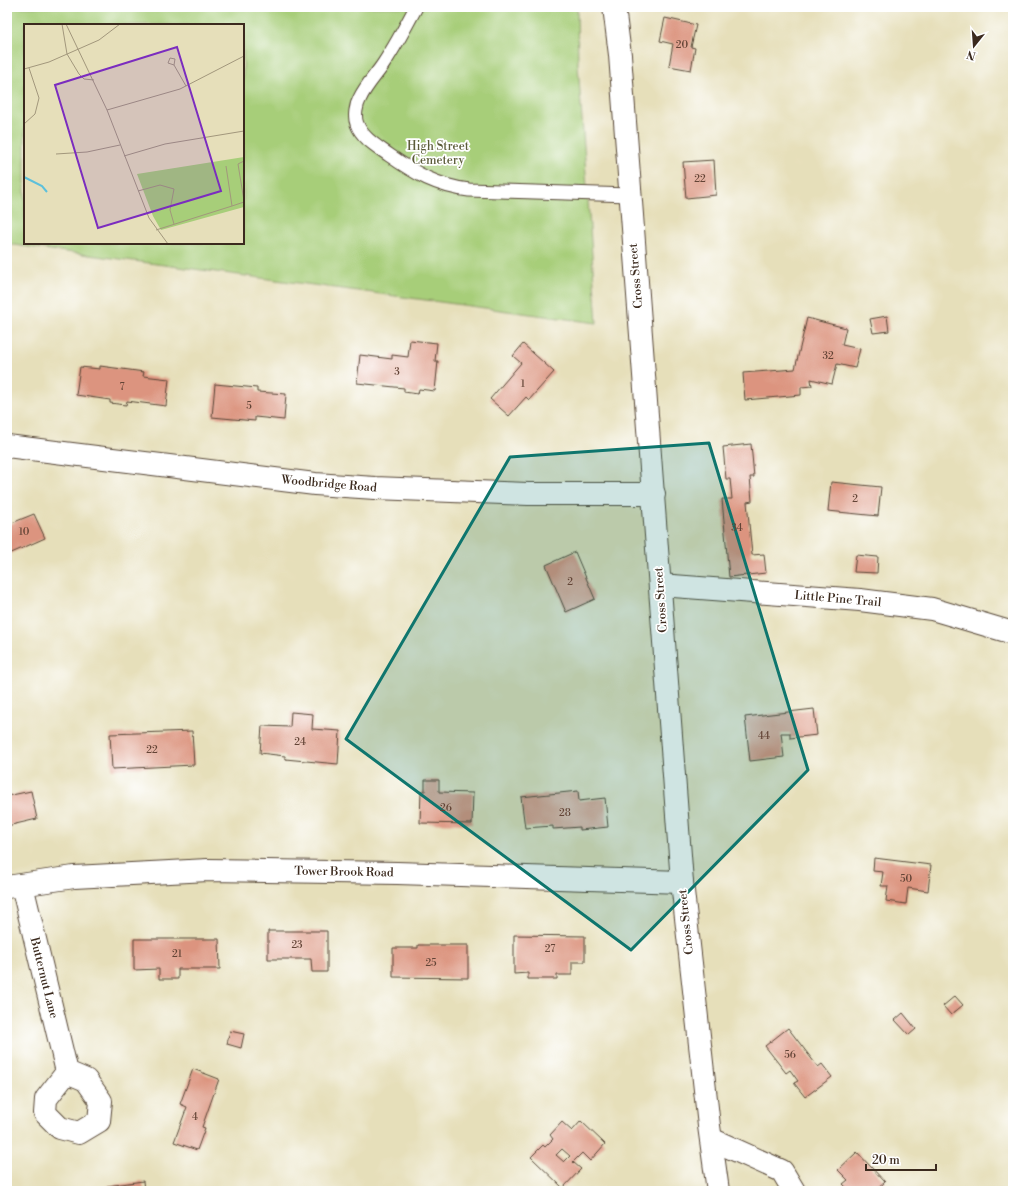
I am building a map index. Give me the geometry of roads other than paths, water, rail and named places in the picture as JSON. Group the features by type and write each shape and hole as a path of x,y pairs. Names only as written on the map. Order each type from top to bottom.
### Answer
{"street":[{"name":"Cross Street","path":"614,7 620,55 682,882 718,1191"},
{"name":"Woodbridge Road","path":"7,446 315,484 528,494 654,494"},
{"name":"Little Pine Trail","path":"660,586 860,600 932,608 1013,633"},
{"name":"Tower Brook Road","path":"14,886 74,877 208,870 397,873 682,882"},
{"name":"Butternut Lane","path":"14,886 67,1072"},
{"path":"711,1139 782,1171 794,1191"}],"lane":[{"path":"416,7 385,62 360,98 356,112 356,124 374,145 421,175 438,184 452,188 469,190 630,195"}],"park label":[{"name":"High Street Cemetery","path":"438,153"}]}
